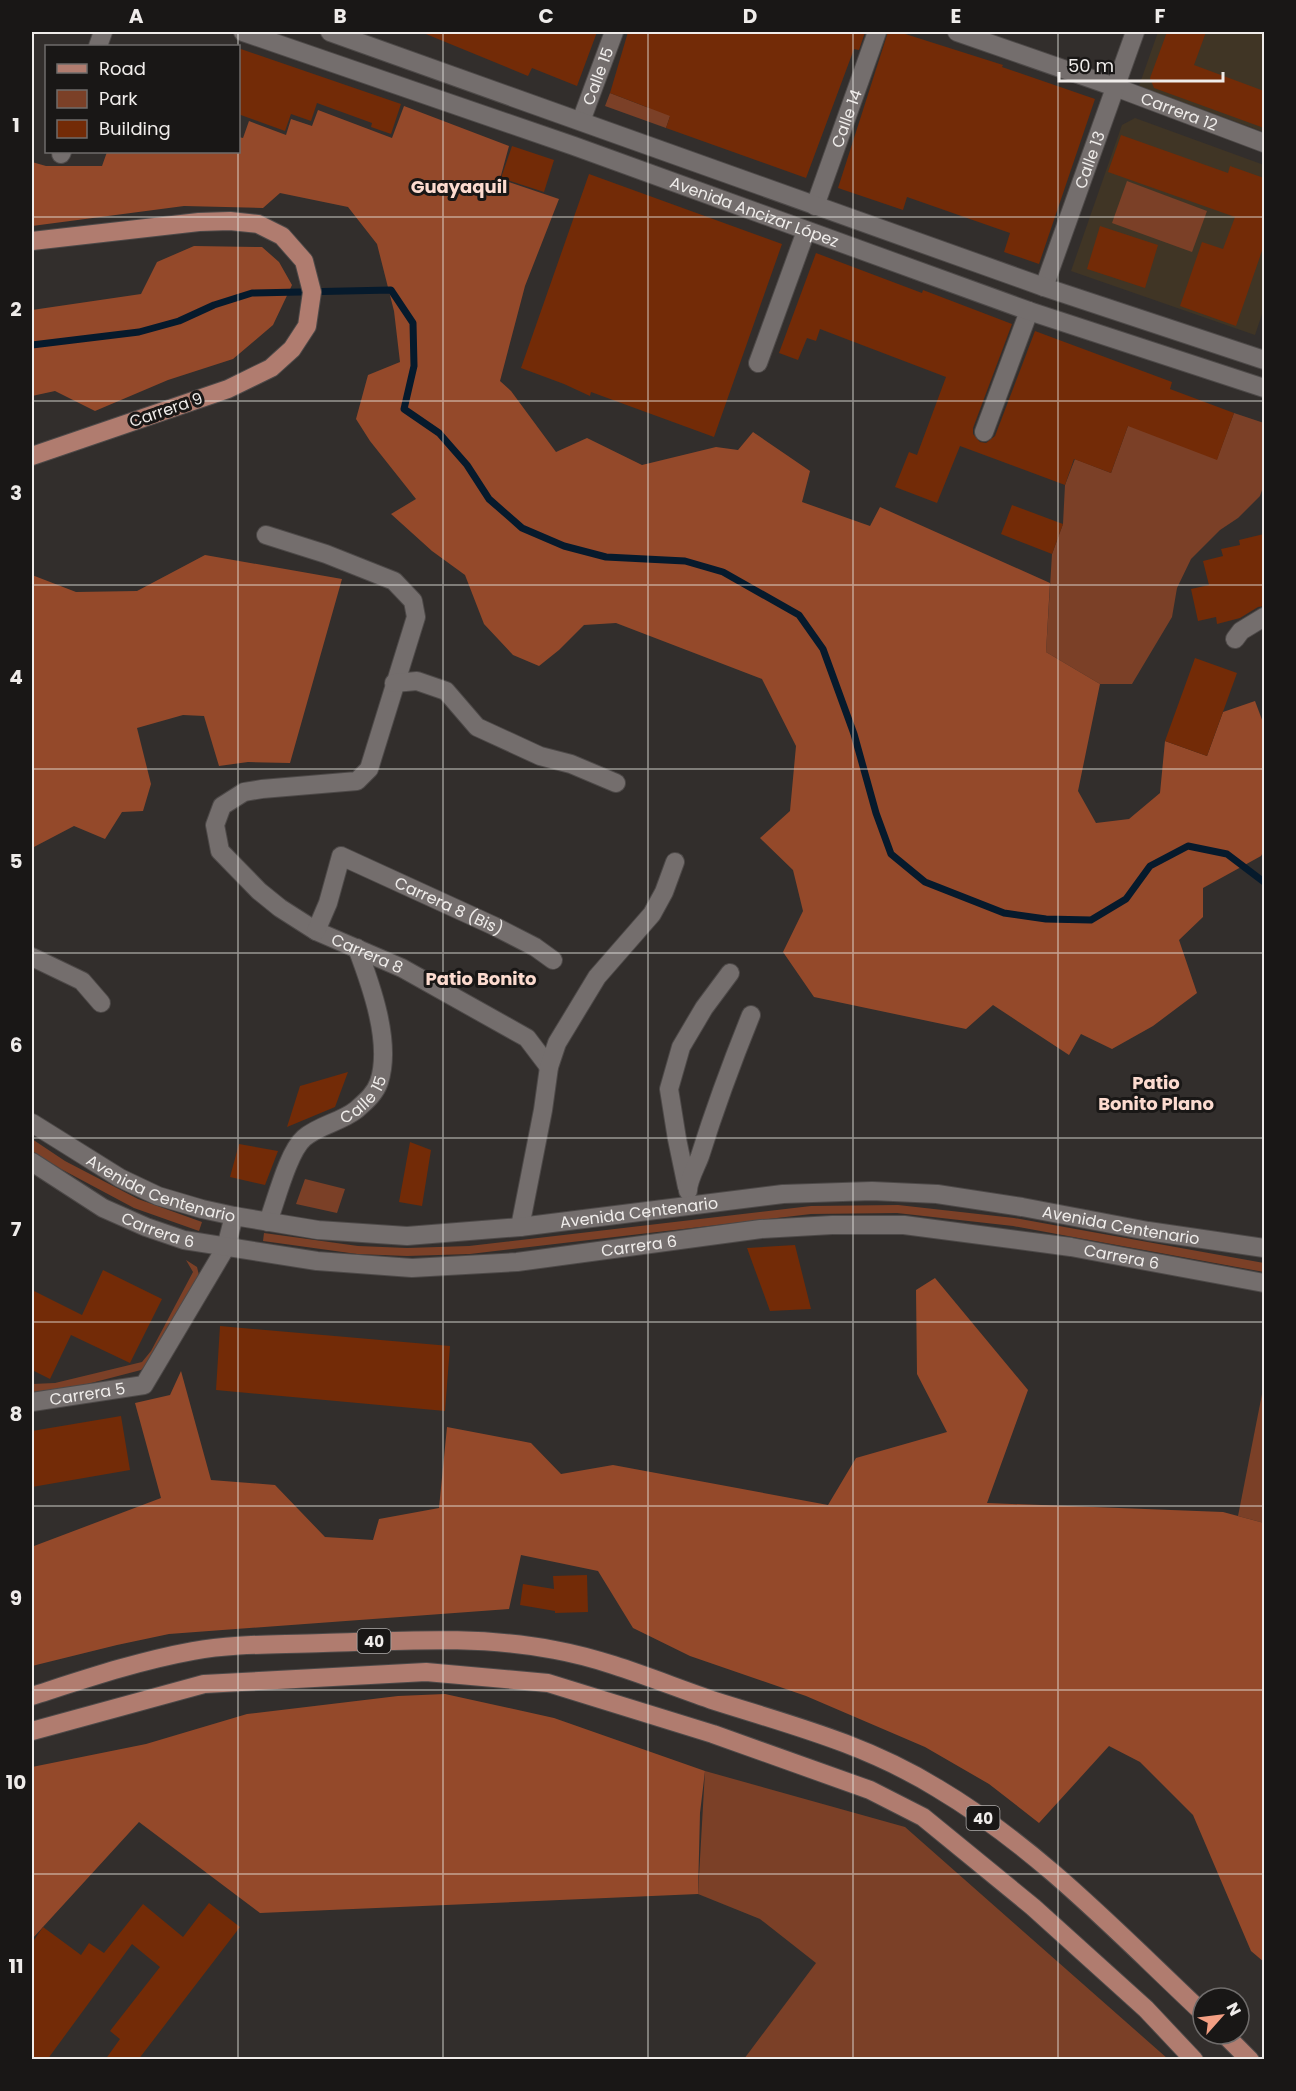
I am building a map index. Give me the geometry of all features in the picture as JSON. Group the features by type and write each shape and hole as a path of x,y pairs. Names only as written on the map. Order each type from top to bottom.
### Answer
{"main road":[{"name":"Avenida Ancizar López","path":"243,32 574,146 1029,311 1264,388"},
{"name":"Avenida Ancizar López","path":"330,32 358,36 814,206 1044,287 1264,360"},
{"name":"Calle 15","path":"581,121 614,32"},
{"name":"Calle 14","path":"814,206 877,32"},
{"name":"Carrera 12","path":"957,32 1115,87 1264,143"},
{"name":"Calle 13","path":"1044,287 1135,32"},
{"name":"Carrera 9","path":"32,241 199,222 230,221 258,224 282,236 304,261 312,292 307,326 292,349 272,368 228,389 32,456"},
{"path":"758,363 806,231"},
{"path":"984,432 1029,311"},
{"path":"266,535 326,554 394,581 414,601 416,617 394,683 417,681 446,691 477,727 540,756 571,764 616,783"},
{"path":"1235,639 1241,631 1264,617"},
{"name":"Carrera 8","path":"394,683 369,769 357,781 244,792 222,806 215,825 220,851 259,891 280,908 316,931 402,968 527,1038 549,1067"},
{"name":"Carrera 8 (Bis)","path":"316,931 328,903 341,856 495,926 535,946 553,960"},
{"path":"520,1227 549,1067 557,1043 597,977 652,914 664,892 675,862"},
{"name":"Calle 15","path":"268,1222 292,1158 303,1139 353,1112 370,1097 379,1082 382,1036 373,991 357,948"},
{"path":"32,957 82,981 101,1003"},
{"path":"690,1206 669,1089 681,1047 704,1008 730,973"},
{"path":"687,1187 694,1173 722,1087 751,1016"},
{"name":"Avenida Centenario","path":"32,1123 120,1178 158,1196 234,1216 318,1230 407,1236 520,1227 783,1194 872,1191 937,1194 1022,1207 1148,1231 1264,1248"},
{"name":"Carrera 6","path":"32,1162 103,1208 146,1227 184,1240 318,1261 412,1268 517,1262 761,1229 832,1225 904,1225 1071,1247 1264,1283"},
{"path":"226,1247 234,1216"},
{"name":"Carrera 5","path":"32,1402 144,1385 226,1247"},
{"name":"40","path":"32,1696 152,1660 195,1650 440,1639 494,1642 556,1650 621,1668 715,1701 799,1726 895,1763 986,1820 1058,1876 1191,2001"},
{"path":"32,1731 204,1684 426,1672 548,1683 713,1734 870,1790 923,1817 1042,1914 1146,2009 1194,2060"},
{"path":"1236,2046 1250,2060"}],"shaded area":[{"path":"1158,32 1264,32 1264,132 1139,86"},
{"path":"404,106 509,146 500,179 559,199 525,286 500,381 511,391 556,452 587,438 642,465 716,447 738,450 753,432 810,471 802,502 870,526 880,507 1050,583 1046,652 1100,684 1078,791 1096,823 1129,819 1160,793 1165,741 1207,756 1223,712 1255,701 1264,725 1264,850 1261,856 1203,888 1203,917 1179,940 1197,993 1153,1026 1112,1049 1081,1034 1069,1055 993,1005 966,1029 814,997 783,952 803,911 793,870 760,838 790,811 796,746 762,679 616,623 584,625 539,666 513,655 484,624 465,575 432,551 391,514 416,499 370,441 356,419 368,375 400,362 394,311 377,244 348,207 280,193 263,208 184,206 32,226 32,162 46,166 102,166 107,153 240,153 240,137 243,138 249,121 286,135 291,119 312,126 318,110 392,138"},
{"path":"1135,118 1264,165 1264,308 1255,335 1071,271 1122,125"},
{"path":"194,246 262,247 279,262 292,285 273,325 233,359 168,380 95,411 55,391 32,396 32,310 141,294 157,262"},
{"path":"205,555 342,579 290,763 248,762 219,766 204,716 183,715 137,728 151,784 143,811 122,812 105,839 74,826 32,848 32,575 76,592 137,591"},
{"path":"935,1278 1028,1390 987,1503 1223,1512 1264,1523 1264,1962 1251,1951 1193,1815 1140,1762 1109,1746 1039,1823 989,1784 925,1747 806,1696 690,1656 633,1628 598,1571 521,1555 509,1609 169,1634 32,1666 32,1549 34,1546 161,1498 135,1403 170,1395 181,1371 211,1480 275,1485 325,1537 373,1540 379,1519 439,1508 447,1427 531,1443 561,1474 613,1465 828,1505 856,1458 947,1432 917,1374 916,1290"},
{"path":"445,1694 554,1718 705,1771 700,1813 698,1894 260,1913 139,1822 32,1939 32,1767 146,1744 247,1714 398,1696"}],"green space":[{"path":"683,78 666,128 605,106 610,93 649,108"},
{"path":"1127,181 1207,211 1192,252 1112,223"},
{"path":"1234,413 1264,423 1264,484 1260,496 1238,518 1220,530 1191,559 1177,588 1172,617 1132,684 1100,684 1046,652 1052,554 1063,524 1065,485 1075,459 1111,473 1129,423 1217,459"},
{"path":"32,1139 65,1161 138,1199 202,1222 199,1231 134,1208 61,1169 32,1151"},
{"path":"305,1179 345,1189 337,1213 296,1204"},
{"path":"898,1205 1014,1218 1264,1263 1264,1272 1013,1226 897,1213 811,1214 470,1254 407,1256 357,1254 263,1241 264,1233 358,1246 407,1248 469,1246 811,1206"},
{"path":"186,1260 197,1267 199,1275 156,1356 141,1370 45,1395 32,1396 32,1384 55,1383 142,1362 151,1351 193,1272"},
{"path":"1264,1384 1264,1523 1238,1516"},
{"path":"705,1771 905,1827 1168,2059 744,2059 816,1963 760,1919 698,1894"}],"building":[{"path":"421,32 597,32 577,86 532,68 528,76"},
{"path":"628,32 865,32 859,50 854,49 806,178 666,128 670,116 610,93"},
{"path":"888,32 899,32 1003,65 1002,67 1095,99 1039,264 1004,252 1010,233 907,197 903,210 838,188"},
{"path":"1167,32 1206,32 1194,65 1264,91 1264,128 1154,88 1150,78"},
{"path":"240,49 401,104 391,134 371,127 372,123 317,103 311,121 291,114 285,131 240,115"},
{"path":"1121,135 1228,173 1230,166 1264,178 1264,245 1236,326 1180,306 1202,242 1223,249 1235,217 1108,172"},
{"path":"512,146 554,160 544,192 501,178"},
{"path":"589,174 782,244 714,437 591,392 590,396 521,368"},
{"path":"1100,226 1158,245 1145,288 1087,269"},
{"path":"816,253 1012,324 973,428 973,434 980,442 986,443 995,436 1035,331 1172,382 1170,389 1234,413 1217,460 1128,426 1111,473 1074,459 1065,485 960,446 937,503 895,487 909,452 917,455 946,377 820,329 816,341 807,338 798,360 779,353"},
{"path":"1012,505 1063,524 1052,554 1001,534"},
{"path":"1264,534 1264,606 1240,618 1217,624 1216,617 1198,621 1191,589 1209,585 1203,561 1223,556 1221,549 1240,545 1239,540"},
{"path":"1195,658 1237,673 1207,756 1165,741"},
{"path":"348,1072 335,1107 287,1127 300,1086"},
{"path":"410,1142 431,1150 422,1206 399,1202"},
{"path":"239,1144 278,1151 265,1185 230,1177"},
{"path":"795,1245 811,1309 770,1311 747,1248"},
{"path":"103,1270 162,1299 130,1363 71,1335 50,1379 32,1370 32,1290 82,1315"},
{"path":"220,1326 450,1346 445,1411 216,1390"},
{"path":"121,1416 130,1470 32,1487 32,1431"},
{"path":"587,1575 588,1612 555,1613 555,1611 520,1605 523,1584 554,1589 553,1576"},
{"path":"209,1903 240,1927 138,2060 105,2060 120,2039 110,2031 160,1967 132,1944 47,2060 32,2060 32,1943 43,1927 81,1955 89,1943 104,1953 143,1904 183,1937"}],"waterway":[{"path":"32,345 139,332 179,321 214,305 252,293 391,290 413,323 414,366 404,409 439,433 467,465 489,499 522,528 564,546 606,557 685,561 723,572 799,615 823,649 854,734 876,813 891,854 925,882 1004,913 1046,919 1091,920 1126,899 1150,866 1188,846 1227,854 1264,882"}],"district":[{"name":"Guayaquil","path":"459,186"},
{"name":"Patio Bonito","path":"481,978"},
{"name":"Patio Bonito Plano","path":"1156,1092"}]}
